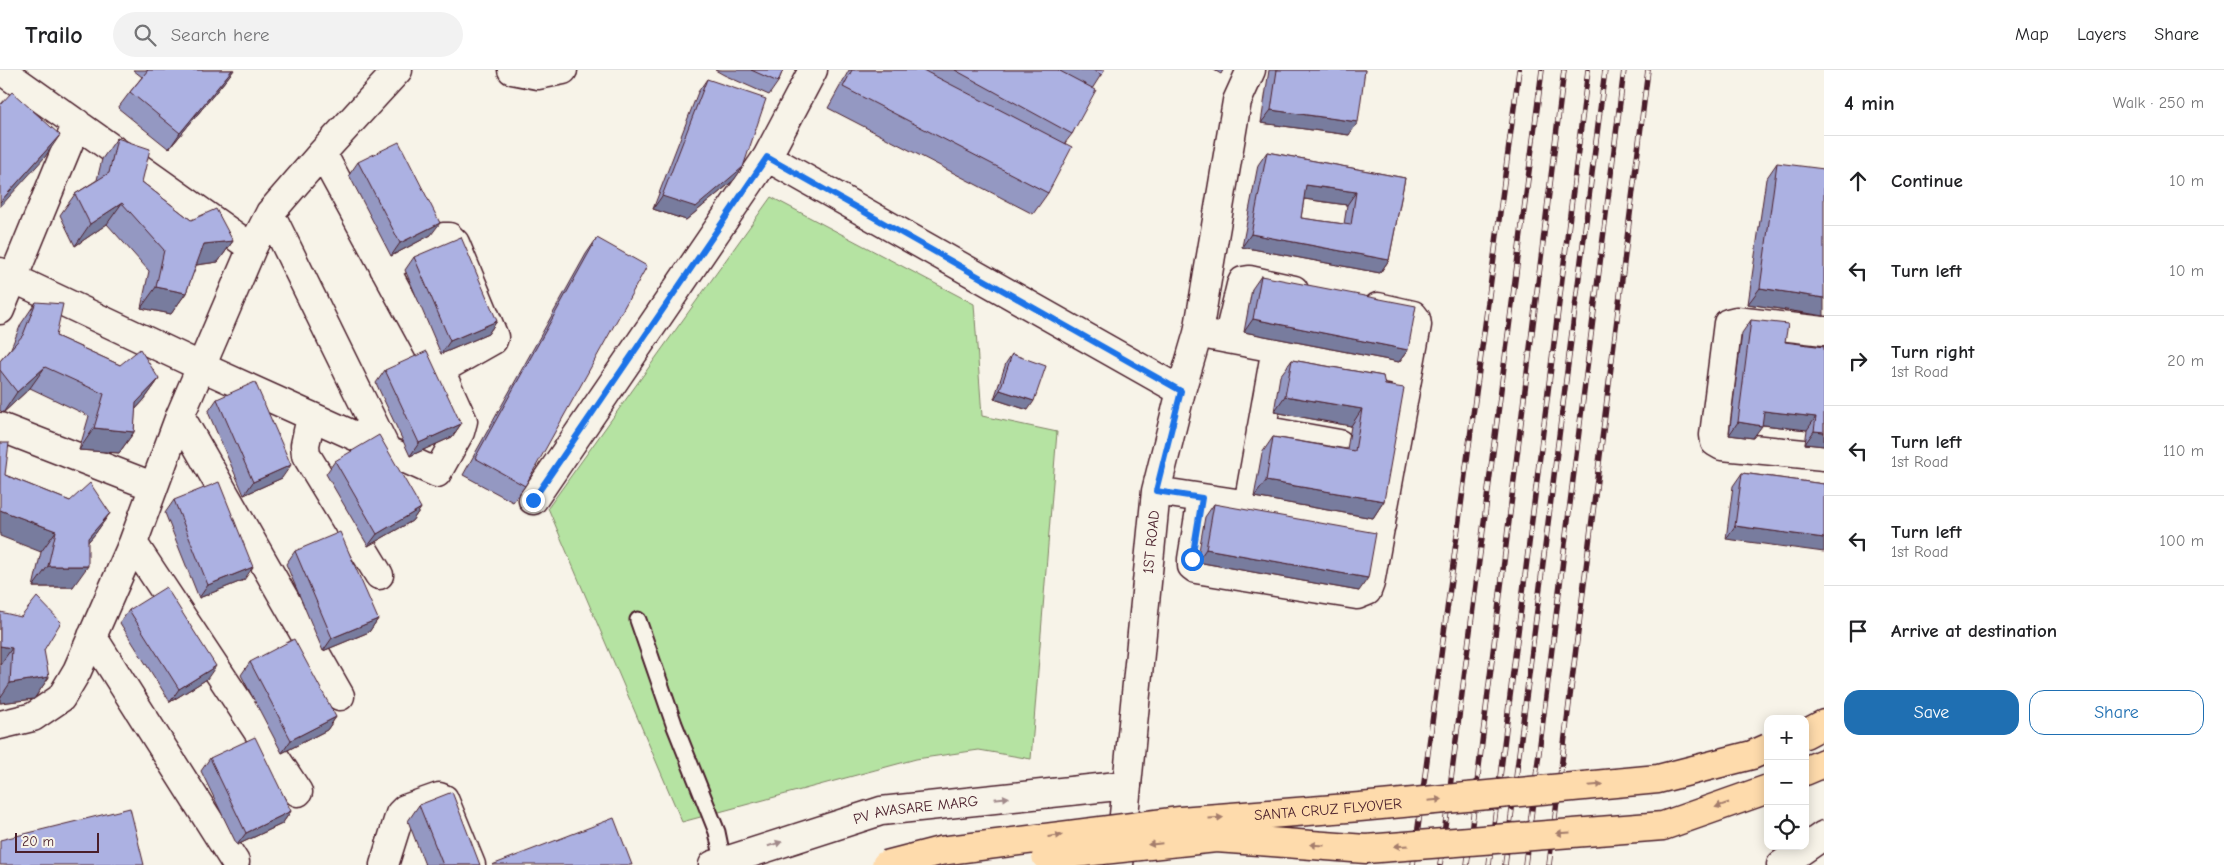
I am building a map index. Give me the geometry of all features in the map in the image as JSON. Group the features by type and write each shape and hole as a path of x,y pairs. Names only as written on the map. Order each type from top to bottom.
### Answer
{"main road":[{"path":"1809,732 1824,724"},
{"name":"SANTA CRUZ FLYOVER","path":"886,865 940,852 1180,821 1360,807 1658,779 1752,755 1764,750"},
{"path":"1809,769 1824,763"},
{"path":"969,865 1216,838 1366,849 1663,826 1764,789"}],"street":[{"path":"0,70 252,248"},
{"path":"0,725 33,717 61,698 92,636 132,543 180,416 252,248 270,213 398,70"},
{"path":"512,70 538,75 563,70"},
{"path":"533,500 767,157 813,70"},
{"name":"1ST ROAD","path":"1119,865 1156,491 1181,391 1198,333 1237,101 1251,70"},
{"path":"0,310 6,275 76,123"},
{"path":"6,275 311,417 438,473 460,432 463,421 440,370 322,153"},
{"path":"767,157 1181,391"},
{"path":"270,213 387,451"},
{"path":"384,268 443,237 449,237 455,243 494,336 492,340 440,370"},
{"path":"1228,339 1243,281 1249,280 1315,294"},
{"path":"1202,498 1192,559 1194,568 1357,595 1367,591 1381,525 1416,319 1408,313 1352,301"},
{"path":"1824,331 1736,321 1728,323 1714,435 1715,442 1722,446 1824,456"},
{"path":"1198,333 1408,373"},
{"path":"1248,505 1276,348"},
{"path":"180,416 340,696"},
{"path":"311,417 305,446 306,455 379,575"},
{"path":"0,427 152,486"},
{"path":"1262,430 1340,444"},
{"path":"1156,491 1381,525"},
{"path":"132,543 298,792"},
{"path":"92,636 235,862"},
{"name":"PV AVASARE MARG","path":"718,863 881,811 1127,785"},
{"path":"384,865 400,814 405,809 439,797 444,799 471,865"},
{"path":"1781,865 1824,835"}],"lane":[{"path":"638,620 674,724 717,832 718,863"}],"green space":[{"path":"771,197 974,304 982,416 1057,432 1031,759 979,750 916,759 682,822 548,508"}],"building":[{"path":"148,70 232,70 180,133 130,92"},
{"path":"751,70 783,70 778,82"},
{"path":"852,70 923,70 1072,147 1048,193 843,87"},
{"path":"955,70 1058,70 1096,90 1072,134"},
{"path":"1093,70 1104,70 1102,75"},
{"path":"1277,70 1365,70 1358,122 1271,110"},
{"path":"707,79 766,99 743,167 696,207 662,196"},
{"path":"12,92 60,135 0,202 0,105"},
{"path":"117,138 150,149 142,182 191,220 216,209 233,241 204,244 186,293 156,287 164,250 122,203 90,224 75,194 109,173"},
{"path":"399,142 440,223 400,243 358,162"},
{"path":"1267,152 1405,178 1389,260 1251,234","holes":["1306,185 1356,192 1351,225 1301,218"]},
{"path":"1777,163 1824,169 1824,298 1760,288"},
{"path":"461,237 497,321 450,341 414,257"},
{"path":"597,238 647,266 525,486 475,458"},
{"path":"1261,276 1416,306 1408,350 1253,319"},
{"path":"36,302 63,304 56,336 120,365 140,349 159,379 136,403 134,432 94,428 104,394 45,367 17,392 0,370 0,361 23,335"},
{"path":"1751,320 1788,324 1785,342 1824,347 1824,432 1814,431 1816,417 1764,411 1762,426 1738,422"},
{"path":"427,351 461,424 419,443 385,370"},
{"path":"1012,354 1046,366 1034,401 1000,390"},
{"path":"1292,360 1383,376 1385,385 1404,388 1384,501 1266,481 1273,437 1355,451 1362,409 1285,396"},
{"path":"255,382 291,465 253,482 217,399"},
{"path":"379,435 421,508 377,534 335,461"},
{"path":"0,443 9,443 5,475 70,501 90,483 110,513 88,538 88,566 48,566 56,531 0,510"},
{"path":"1742,473 1824,484 1824,538 1735,526"},
{"path":"219,482 253,567 208,585 174,500"},
{"path":"1214,504 1376,533 1368,578 1206,549"},
{"path":"340,532 378,619 332,638 295,551"},
{"path":"166,587 216,666 179,689 129,610"},
{"path":"37,597 61,622 44,650 49,677 10,683 12,648 0,646 0,612 21,617"},
{"path":"294,639 336,717 291,740 250,662"},
{"path":"255,737 291,811 246,833 210,758"},
{"path":"452,792 480,865 443,865 419,805"},
{"path":"130,808 144,865 0,865 0,840"},
{"path":"614,818 632,865 492,865"}],"railway":[{"path":"1413,865 1519,70"},
{"path":"1440,865 1542,70"},
{"path":"1467,865 1564,70"},
{"path":"1489,865 1588,70"},
{"path":"1505,865 1605,70"},
{"path":"1525,865 1624,70"},
{"path":"1549,865 1648,70"}],"route":[{"path":"533,500 767,157 1181,391 1156,491 1202,498 1192,559"}]}
